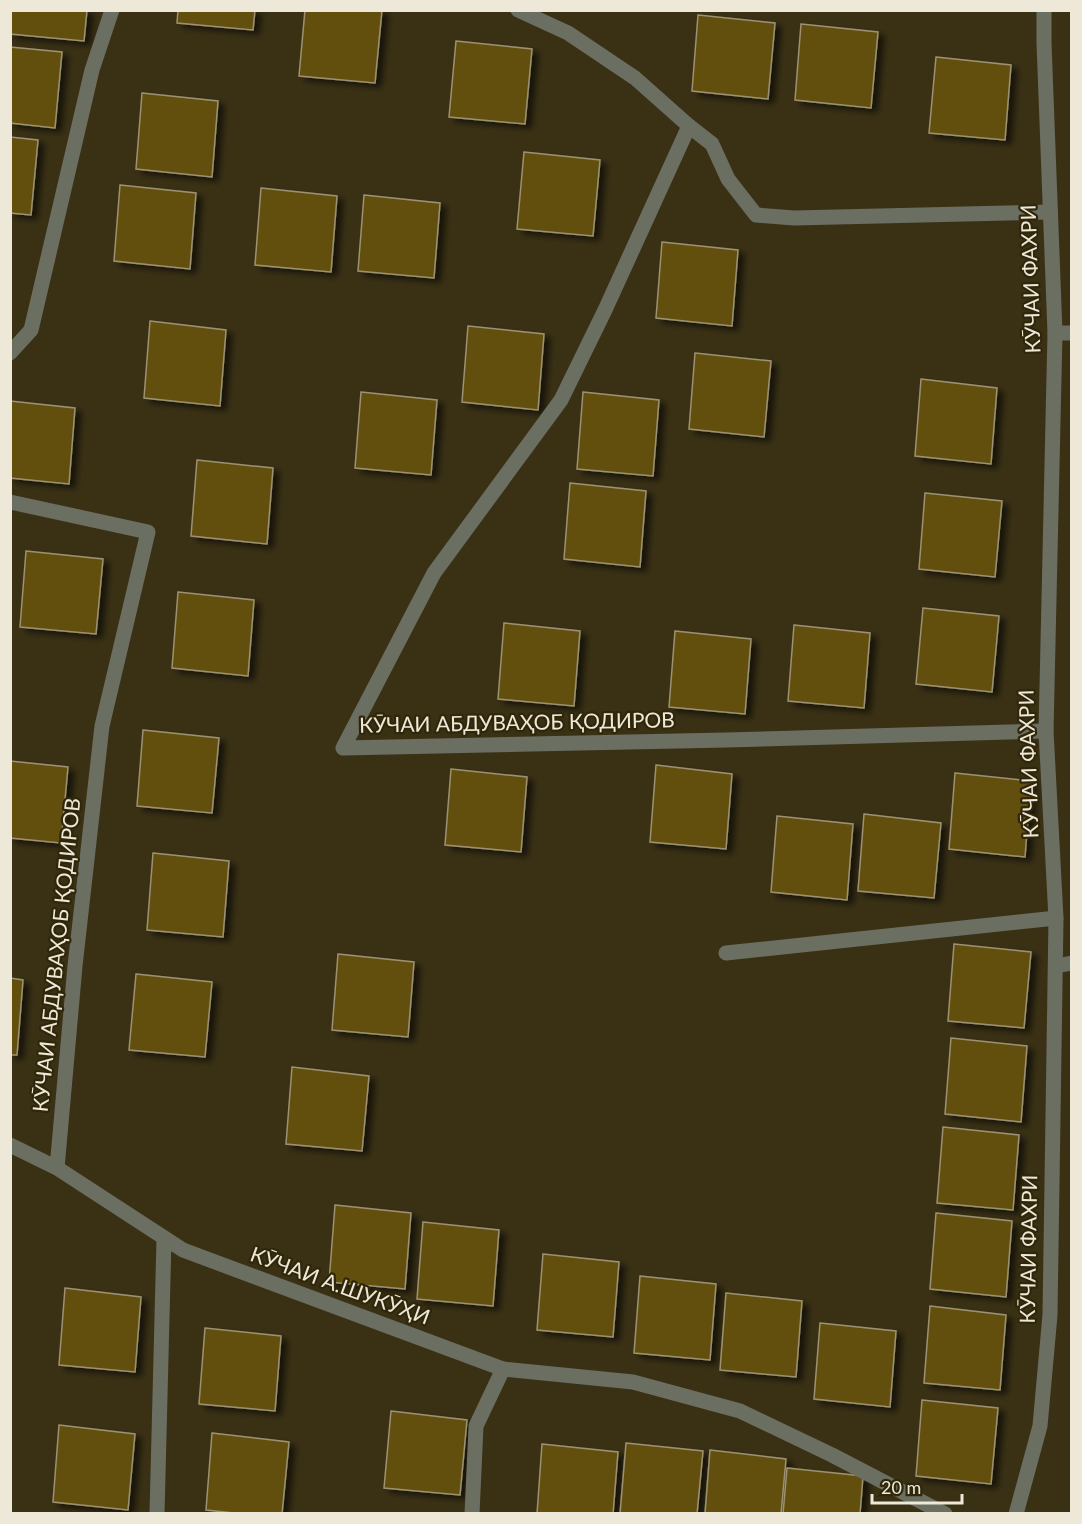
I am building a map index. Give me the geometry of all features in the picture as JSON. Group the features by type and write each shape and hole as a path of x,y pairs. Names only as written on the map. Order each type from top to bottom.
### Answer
{"street":[{"path":"10,353 31,330 92,70 112,10"},
{"path":"518,10 568,33 635,78 712,144 728,179 756,215 794,218 1050,212"},
{"name":"КӮЧАИ ФАХРИ","path":"1016,1514 1040,1426 1050,1315 1056,918 1046,731 1055,333 1044,10"},
{"name":"КӮЧАИ АБДУВАҲОБ ҚОДИРОВ","path":"689,126 561,400 434,573 343,748 714,741 1046,731"},
{"path":"1055,333 1071,333"},
{"name":"КӮЧАИ АБДУВАҲОБ ҚОДИРОВ","path":"10,502 148,532 102,726 75,966 57,1168"},
{"path":"726,953 1056,918"},
{"path":"1056,966 1071,963"},
{"name":"КӮЧАИ А.ШУКӮҲИ","path":"10,1145 57,1168 183,1250 503,1369 633,1382 740,1411 832,1455 945,1514"},
{"path":"157,1514 164,1239"},
{"path":"472,1514 476,1426 503,1369"}],"building":[{"path":"10,10 87,10 84,41 10,34"},
{"path":"178,10 255,10 253,30 177,23"},
{"path":"305,10 382,10 375,83 299,76"},
{"path":"698,15 775,23 768,99 692,91"},
{"path":"801,24 878,32 871,108 795,100"},
{"path":"456,41 532,49 525,124 449,117"},
{"path":"10,47 62,52 55,128 10,123"},
{"path":"936,57 1011,65 1005,140 929,133"},
{"path":"142,93 218,101 212,177 136,169"},
{"path":"10,137 38,140 31,215 10,213"},
{"path":"524,152 600,160 593,236 517,229"},
{"path":"120,185 196,193 190,269 114,261"},
{"path":"261,188 337,196 331,272 255,265"},
{"path":"364,195 440,203 434,278 358,271"},
{"path":"662,242 738,250 732,326 656,318"},
{"path":"150,321 226,330 220,406 144,398"},
{"path":"468,326 544,334 538,410 462,402"},
{"path":"695,353 771,361 764,437 689,429"},
{"path":"921,379 997,388 991,464 915,456"},
{"path":"361,392 437,400 431,475 355,468"},
{"path":"583,392 659,400 653,476 577,469"},
{"path":"10,401 75,408 69,484 10,478"},
{"path":"197,460 273,468 267,544 191,536"},
{"path":"570,483 646,491 640,567 564,559"},
{"path":"925,493 1002,501 995,577 919,569"},
{"path":"26,551 103,559 96,634 20,627"},
{"path":"178,592 254,600 248,676 172,668"},
{"path":"923,608 999,616 992,692 916,684"},
{"path":"504,623 580,631 574,706 498,699"},
{"path":"794,625 870,633 864,708 788,701"},
{"path":"675,631 751,639 745,714 669,707"},
{"path":"143,730 219,738 212,813 137,806"},
{"path":"10,761 68,767 61,843 10,838"},
{"path":"656,765 732,774 726,849 650,842"},
{"path":"451,769 527,777 521,852 445,845"},
{"path":"955,773 1031,781 1025,857 949,849"},
{"path":"864,814 941,823 934,898 858,891"},
{"path":"777,816 853,824 847,900 771,892"},
{"path":"153,853 229,861 223,937 147,930"},
{"path":"954,944 1031,952 1024,1028 948,1021"},
{"path":"338,954 414,962 408,1037 332,1030"},
{"path":"136,974 212,982 205,1057 129,1050"},
{"path":"10,978 23,980 17,1055 10,1055"},
{"path":"951,1038 1027,1046 1021,1122 945,1114"},
{"path":"292,1067 369,1076 362,1151 286,1144"},
{"path":"943,1127 1019,1135 1013,1210 937,1203"},
{"path":"335,1205 411,1213 405,1289 329,1282"},
{"path":"936,1213 1012,1221 1006,1297 930,1289"},
{"path":"423,1222 499,1230 493,1306 417,1299"},
{"path":"543,1254 619,1262 613,1337 537,1330"},
{"path":"640,1276 716,1284 710,1360 634,1353"},
{"path":"65,1288 141,1297 135,1372 59,1365"},
{"path":"726,1293 802,1301 796,1377 720,1370"},
{"path":"930,1306 1006,1315 1000,1390 924,1383"},
{"path":"820,1323 896,1331 890,1407 814,1399"},
{"path":"205,1328 281,1336 275,1411 199,1404"},
{"path":"922,1400 998,1408 991,1484 916,1476"},
{"path":"391,1411 467,1420 460,1495 384,1488"},
{"path":"59,1425 135,1434 128,1510 53,1502"},
{"path":"212,1433 289,1442 282,1514 243,1514 206,1510"},
{"path":"626,1443 703,1451 697,1514 620,1514"},
{"path":"542,1444 618,1452 613,1514 537,1514"},
{"path":"710,1450 786,1459 781,1514 705,1514"},
{"path":"787,1468 863,1476 860,1514 783,1514"}]}
